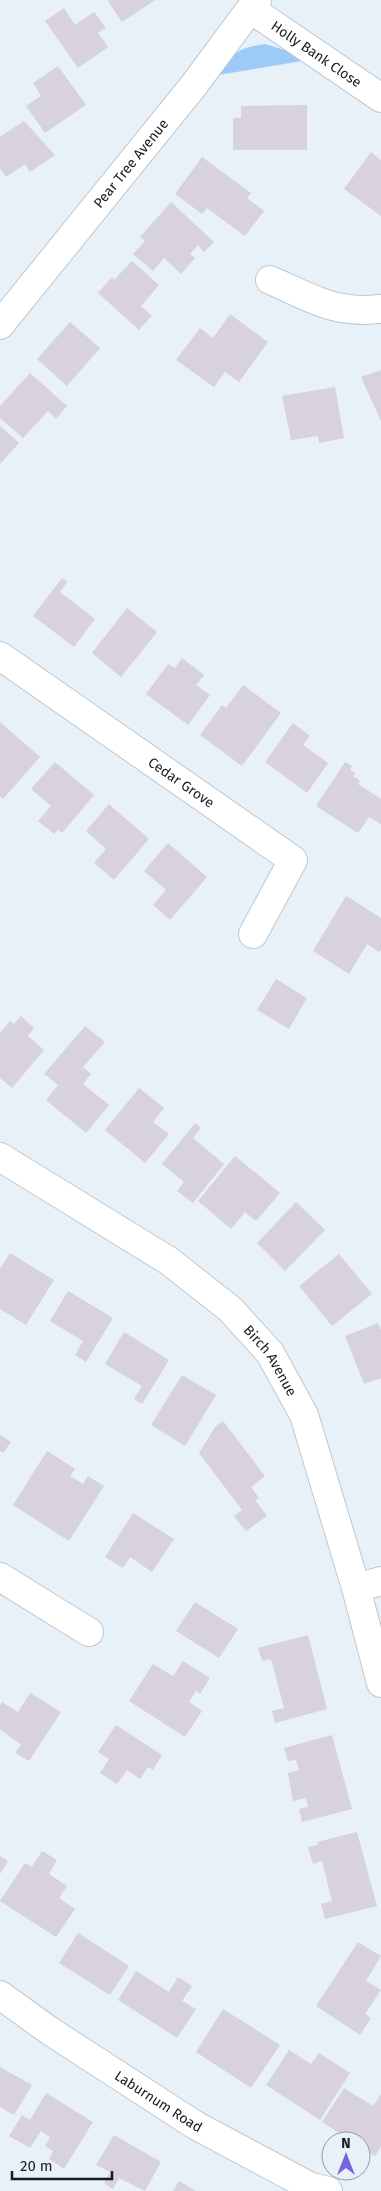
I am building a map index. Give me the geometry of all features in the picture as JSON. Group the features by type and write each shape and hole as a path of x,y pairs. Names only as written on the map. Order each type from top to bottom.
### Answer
{"street":[{"name":"Holly Bank Close","path":"255,5 381,98"},
{"name":"Pear Tree Avenue","path":"0,325 194,85 255,5"},
{"path":"270,280 332,308 359,311 381,308"},
{"name":"Cedar Grove","path":"0,656 293,860 253,934"},
{"name":"Birch Avenue","path":"0,1157 169,1261 230,1309 270,1354 304,1415 368,1584 381,1683"},
{"path":"0,1577 89,1632"},
{"name":"Laburnum Road","path":"0,1995 50,2031 195,2124 311,2187 328,2191"}],"shaded area":[{"path":"265,44 291,52 302,61 212,76 229,58 241,50"}],"building":[{"path":"109,0 155,0 122,22 108,1"},
{"path":"64,8 75,25 94,12 106,28 98,33 108,47 78,68 45,21"},
{"path":"58,66 86,105 45,133 26,106 41,96 33,83"},
{"path":"307,105 307,150 233,150 233,118 241,118 241,106"},
{"path":"24,121 55,155 30,172 25,164 6,177 0,168 0,137"},
{"path":"371,152 381,160 381,216 344,189"},
{"path":"202,157 251,193 247,198 264,211 245,236 207,208 202,214 175,194"},
{"path":"171,202 214,242 204,252 198,245 190,254 195,258 181,274 164,258 153,271 133,254 145,241 140,237"},
{"path":"132,261 159,285 141,306 152,316 139,330 98,293 112,277 114,280"},
{"path":"230,314 268,342 239,382 225,372 214,387 176,360 200,328 213,338"},
{"path":"70,322 100,348 67,386 37,359"},
{"path":"381,370 381,421 361,377"},
{"path":"30,373 67,406 56,419 48,411 23,438 0,418 0,406"},
{"path":"335,387 344,438 319,443 318,436 291,440 282,396"},
{"path":"0,426 19,443 0,464"},
{"path":"62,578 67,582 60,592 95,619 74,647 33,616"},
{"path":"127,608 157,632 121,677 92,653"},
{"path":"182,658 204,675 196,685 210,695 188,725 146,694 168,664 175,668"},
{"path":"243,685 281,713 242,766 200,735 222,705 226,708"},
{"path":"0,722 40,757 3,799 0,796"},
{"path":"293,723 310,736 303,745 328,763 307,793 265,762"},
{"path":"55,762 94,795 62,833 58,830 54,834 38,821 51,806 31,789"},
{"path":"345,762 352,766 350,770 355,773 353,776 360,781 358,784 381,799 381,824 369,817 358,833 316,806"},
{"path":"109,804 149,839 114,880 94,863 106,849 86,831"},
{"path":"168,843 207,877 170,920 153,905 166,890 144,871"},
{"path":"346,896 381,918 381,950 379,952 367,944 349,974 313,951"},
{"path":"276,979 307,998 289,1029 257,1010"},
{"path":"21,1016 34,1028 28,1036 44,1050 12,1088 0,1078 0,1033 10,1021 14,1024"},
{"path":"85,1026 105,1042 83,1067 91,1074 83,1084 109,1105 86,1133 46,1100 58,1085 44,1074"},
{"path":"139,1088 164,1108 153,1122 169,1134 145,1163 105,1130"},
{"path":"195,1123 201,1128 193,1138 224,1164 193,1203 177,1191 184,1182 162,1164"},
{"path":"235,1156 280,1193 256,1221 245,1212 231,1229 198,1201"},
{"path":"296,1202 325,1230 285,1271 257,1243"},
{"path":"10,1253 54,1280 26,1325 0,1309 0,1269"},
{"path":"339,1254 372,1294 332,1326 299,1286"},
{"path":"68,1291 113,1318 86,1362 75,1355 83,1341 50,1321"},
{"path":"378,1323 381,1330 381,1378 364,1384 345,1336"},
{"path":"124,1332 169,1360 142,1404 134,1399 142,1386 105,1364"},
{"path":"182,1375 216,1395 185,1446 151,1425"},
{"path":"223,1421 265,1476 251,1487 259,1498 255,1500 267,1516 246,1531 234,1516 242,1510 199,1453 215,1427"},
{"path":"0,1435 11,1442 3,1453 0,1451"},
{"path":"47,1451 75,1469 70,1476 83,1484 88,1476 104,1486 69,1541 13,1505"},
{"path":"133,1513 174,1539 152,1572 130,1557 123,1568 105,1557"},
{"path":"195,1602 238,1629 219,1658 176,1631"},
{"path":"308,1635 327,1709 275,1723 272,1711 284,1708 271,1659 262,1661 258,1648"},
{"path":"183,1661 210,1678 200,1694 196,1691 189,1702 202,1711 185,1737 129,1701 153,1664 173,1676"},
{"path":"30,1693 61,1712 29,1761 15,1753 21,1745 0,1729 0,1705 2,1702 18,1712"},
{"path":"116,1725 162,1755 153,1770 148,1767 140,1779 127,1770 117,1784 100,1773 109,1759 98,1752"},
{"path":"332,1735 352,1809 302,1822 299,1809 308,1807 306,1798 293,1801 288,1773 299,1770 296,1760 288,1761 284,1748"},
{"path":"357,1832 377,1906 325,1919 321,1904 332,1901 322,1861 313,1864 308,1847 318,1845 317,1842"},
{"path":"42,1851 57,1860 49,1874 67,1886 59,1898 75,1909 56,1937 0,1901 25,1863 32,1867"},
{"path":"0,1856 8,1861 0,1874"},
{"path":"78,1933 129,1966 110,1995 59,1963"},
{"path":"358,1942 381,1956 366,1981 381,1990 365,2014 371,2018 360,2035 316,2006"},
{"path":"136,1971 169,1992 178,1977 192,1986 182,2001 196,2009 177,2038 118,2000"},
{"path":"223,2009 280,2045 251,2088 196,2052"},
{"path":"289,2050 311,2064 319,2053 350,2073 320,2120 266,2085"},
{"path":"0,2067 32,2085 14,2115 0,2107"},
{"path":"344,2088 373,2106 381,2094 381,2146 375,2156 371,2153 371,2131 336,2131 322,2122"},
{"path":"46,2093 93,2122 64,2169 49,2159 53,2151 45,2146 50,2137 41,2131 30,2148 9,2136 22,2115 30,2120"},
{"path":"114,2135 161,2162 145,2191 119,2178 113,2189 104,2183 110,2172 96,2165"},
{"path":"179,2181 196,2191 173,2191"}]}
